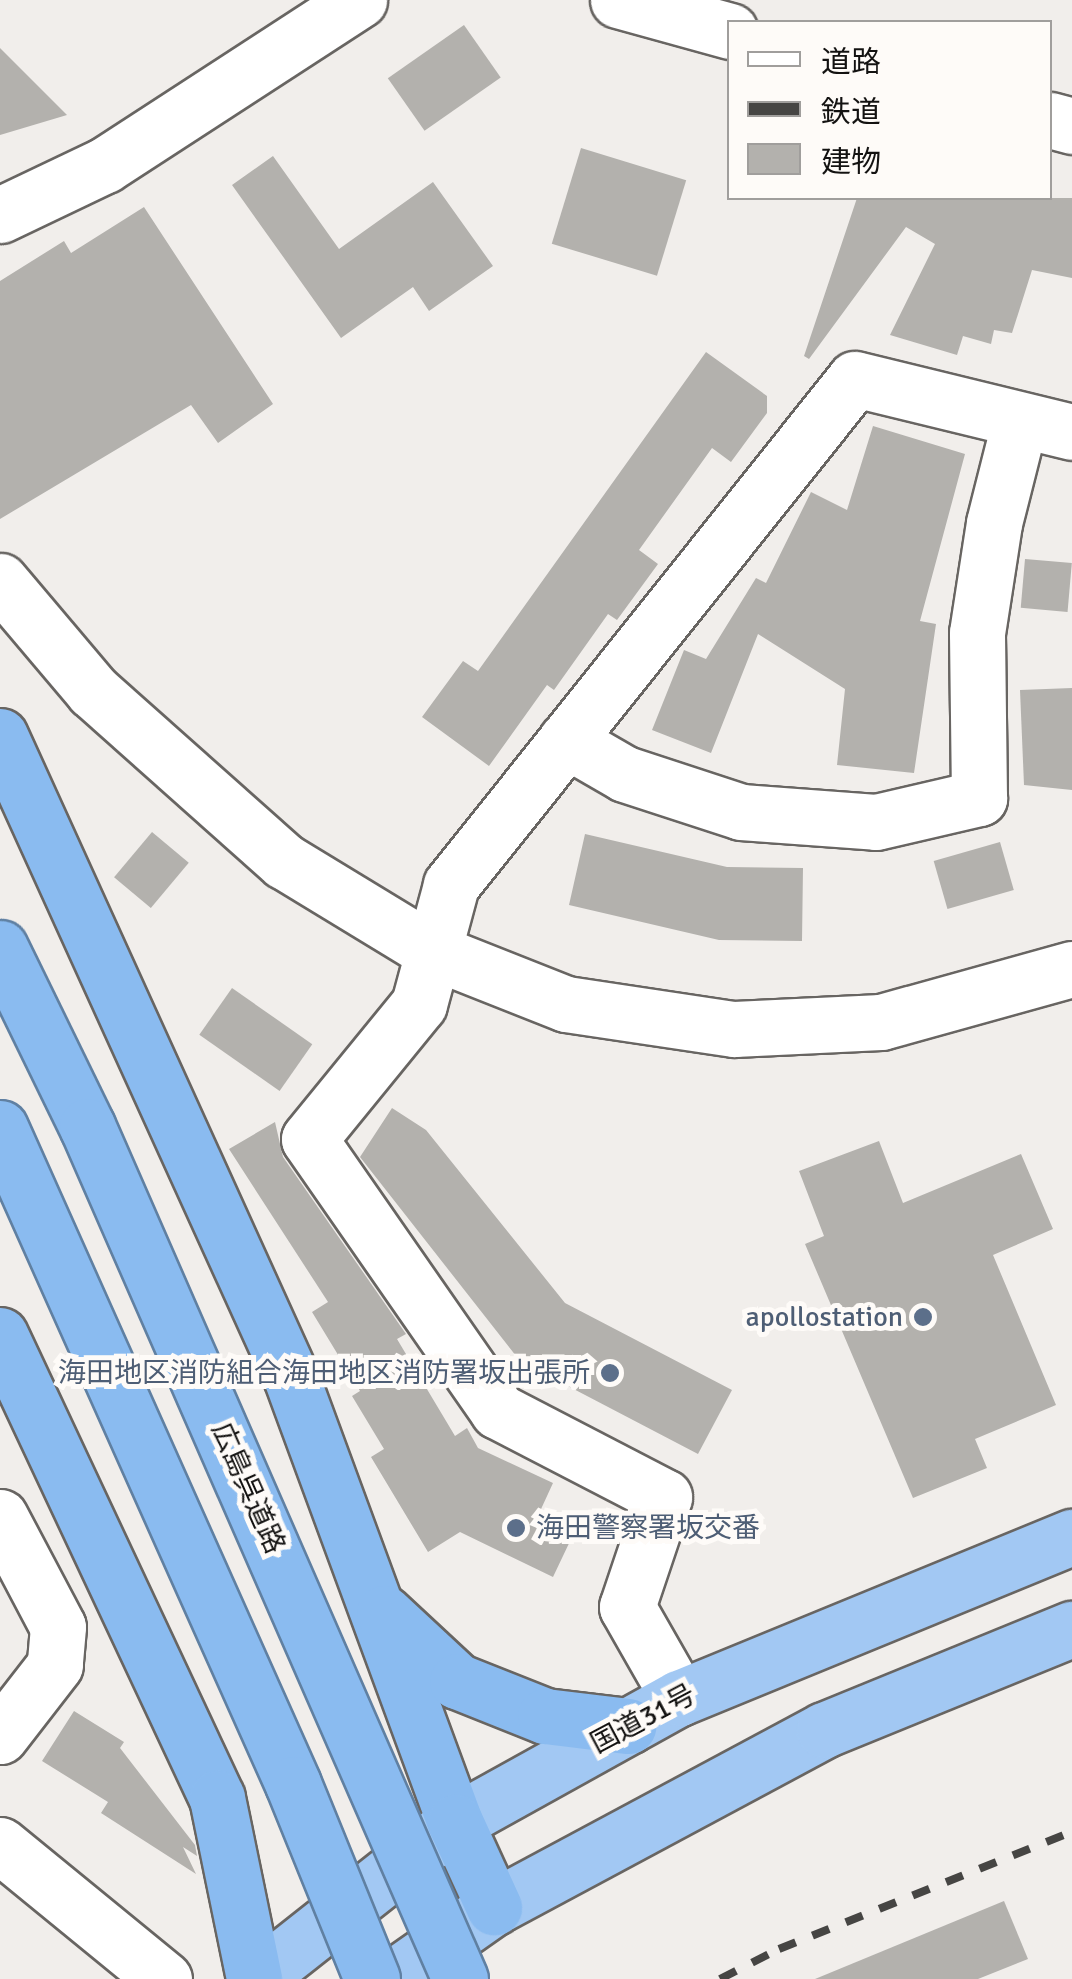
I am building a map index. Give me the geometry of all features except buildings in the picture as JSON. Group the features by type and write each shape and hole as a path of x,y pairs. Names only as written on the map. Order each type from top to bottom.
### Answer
{"highway":[{"path":"0,736 291,1377 455,1822 494,1907"},
{"name":"広島呉道路","path":"0,948 167,1305 460,1979"},
{"path":"0,1128 293,1784 372,1979"},
{"path":"0,1335 217,1798 255,1979"},
{"name":"国道31号","path":"255,1979 455,1822 679,1698 1072,1536"},
{"path":"374,1604 457,1681 545,1716 628,1726"},
{"path":"391,1979 494,1907 824,1730 1072,1629"}],"street":[{"path":"0,215 105,165 359,0"},
{"path":"618,0 727,30"},
{"path":"566,740 625,774 741,812 876,822 979,798 977,633 994,523 1046,426 854,378 450,884 419,1004 309,1139 498,1410 664,1497 627,1607 679,1698"},
{"path":"0,581 92,691 284,861 432,951 566,1004 734,1029 882,1022 1072,970"},
{"path":"0,1516 58,1627 55,1665 0,1736"},
{"path":"0,1846 164,1979"}],"railway":[{"path":"720,1979 779,1949 1072,1832"}],"place":[{"name":"apollostation","path":"923,1317"},
{"name":"海田地区消防組合海田地区消防署坂出張所","path":"610,1373"},
{"name":"海田警察署坂交番","path":"516,1528"}]}
